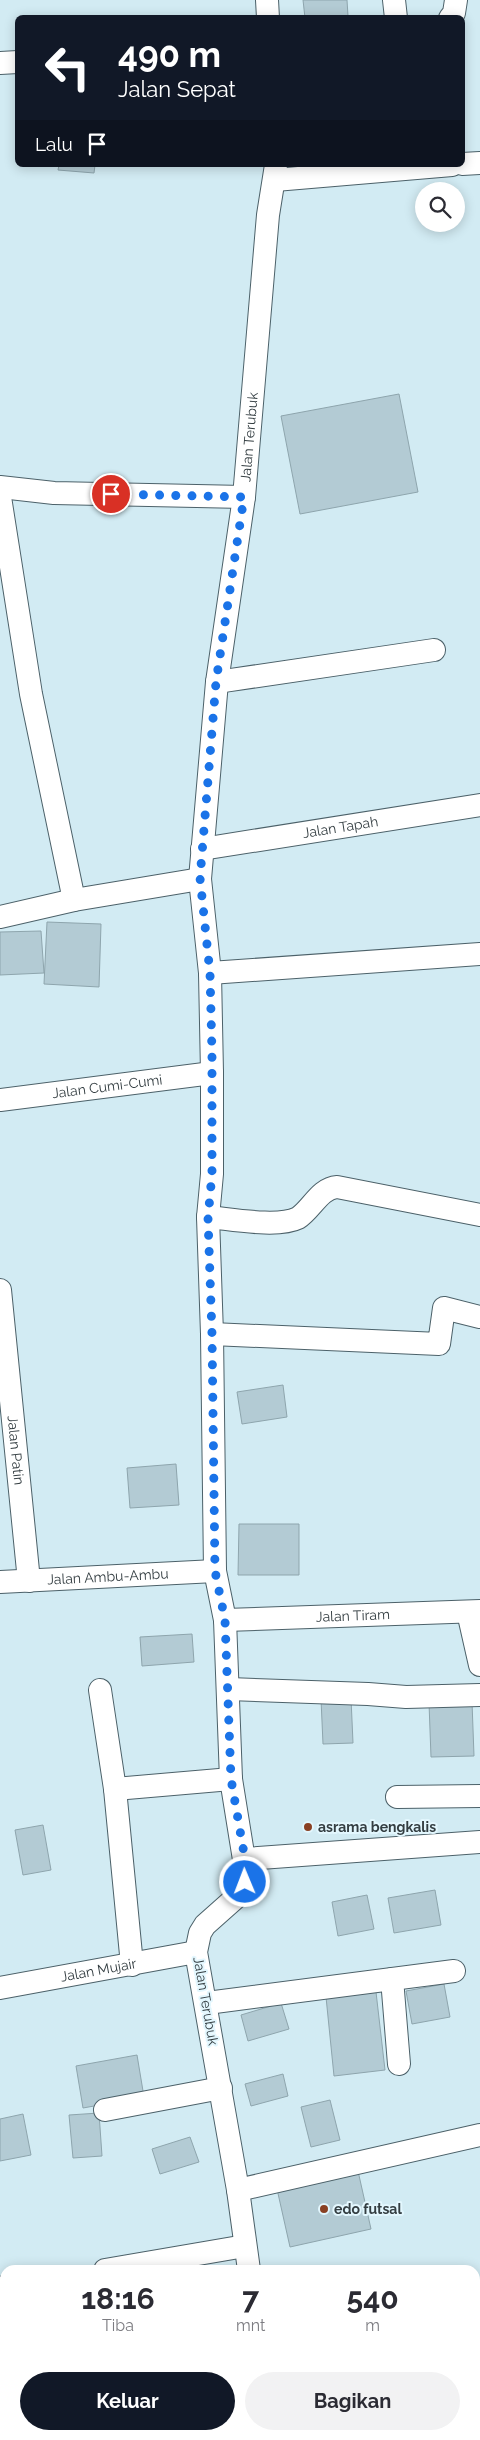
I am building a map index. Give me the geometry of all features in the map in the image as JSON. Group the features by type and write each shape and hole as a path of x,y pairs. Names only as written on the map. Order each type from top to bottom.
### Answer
{"street":[{"path":"267,0 268,15"},
{"path":"394,0 396,15"},
{"path":"452,15 456,0"},
{"path":"0,63 15,62"},
{"path":"465,164 480,163"},
{"path":"276,172 402,167"},
{"name":"Jalan Terubuk","path":"248,2265 238,2190 207,2003 196,1952 200,1933 205,1925 241,1893 246,1872 231,1779 225,1620 215,1571 212,1334 208,1218 212,1174 210,973 200,878 216,682 244,497 267,223 276,172"},
{"path":"0,487 54,493 244,497"},
{"path":"0,497 31,694 74,900"},
{"path":"216,682 434,650"},
{"name":"Jalan Tapah","path":"202,850 480,805"},
{"path":"0,917 74,900 200,878"},
{"path":"210,973 480,954"},
{"name":"Jalan Cumi-Cumi","path":"0,1100 212,1073"},
{"path":"208,1218 283,1223 298,1217 332,1187 378,1194 480,1215"},
{"name":"Jalan Patin","path":"0,1290 29,1581"},
{"path":"212,1334 439,1344 444,1308 480,1316"},
{"name":"Jalan Ambu-Ambu","path":"0,1582 215,1571"},
{"path":"474,1612 480,1665"},
{"name":"Jalan Tiram","path":"225,1620 474,1612"},
{"path":"228,1689 406,1697 480,1695"},
{"path":"100,1690 116,1789 132,1965"},
{"path":"116,1789 231,1779"},
{"path":"398,1797 480,1796"},
{"path":"245,1859 480,1842"},
{"name":"Jalan Mujair","path":"0,1988 196,1952"},
{"path":"207,2003 454,1971"},
{"path":"392,1979 399,2064"},
{"path":"105,2110 221,2088"},
{"path":"238,2190 480,2135"},
{"path":"134,2265 245,2246"}],"building":[{"path":"303,0 347,0 348,15 305,15"},
{"path":"59,167 95,167 94,173 58,170"},
{"path":"399,394 418,492 300,514 281,416"},
{"path":"47,922 101,924 99,987 44,984"},
{"path":"41,931 44,973 0,975 0,932"},
{"path":"283,1385 287,1417 242,1424 237,1392"},
{"path":"176,1464 179,1505 130,1508 127,1468"},
{"path":"239,1524 299,1524 299,1575 238,1575"},
{"path":"192,1634 194,1662 142,1666 140,1637"},
{"path":"351,1698 353,1743 323,1744 321,1699"},
{"path":"472,1702 474,1756 431,1757 429,1703"},
{"path":"43,1825 51,1870 23,1875 15,1830"},
{"path":"435,1890 441,1925 394,1933 388,1898"},
{"path":"367,1895 374,1929 338,1936 332,1902"},
{"path":"444,1984 450,2017 412,2024 406,1991"},
{"path":"376,1992 385,2070 334,2076 326,1997"},
{"path":"281,2003 289,2029 248,2041 241,2015"},
{"path":"137,2055 144,2097 83,2108 76,2066"},
{"path":"283,2074 288,2096 251,2106 245,2084"},
{"path":"330,2100 340,2140 311,2147 301,2107"},
{"path":"99,2113 102,2156 73,2158 69,2115"},
{"path":"23,2114 31,2155 0,2161 0,2119"},
{"path":"190,2137 199,2162 160,2174 152,2149"},
{"name":"edo futsal","path":"358,2171 371,2229 290,2247 277,2189"}],"place":[{"name":"asrama bengkalis","path":"308,1827"},
{"name":"edo futsal","path":"324,2209"}],"route":[{"path":"111,494 244,497 216,682 200,878 210,973 212,1053 212,1174 208,1218 212,1334 215,1571 225,1620 231,1779 245,1859 245,1882"}]}
